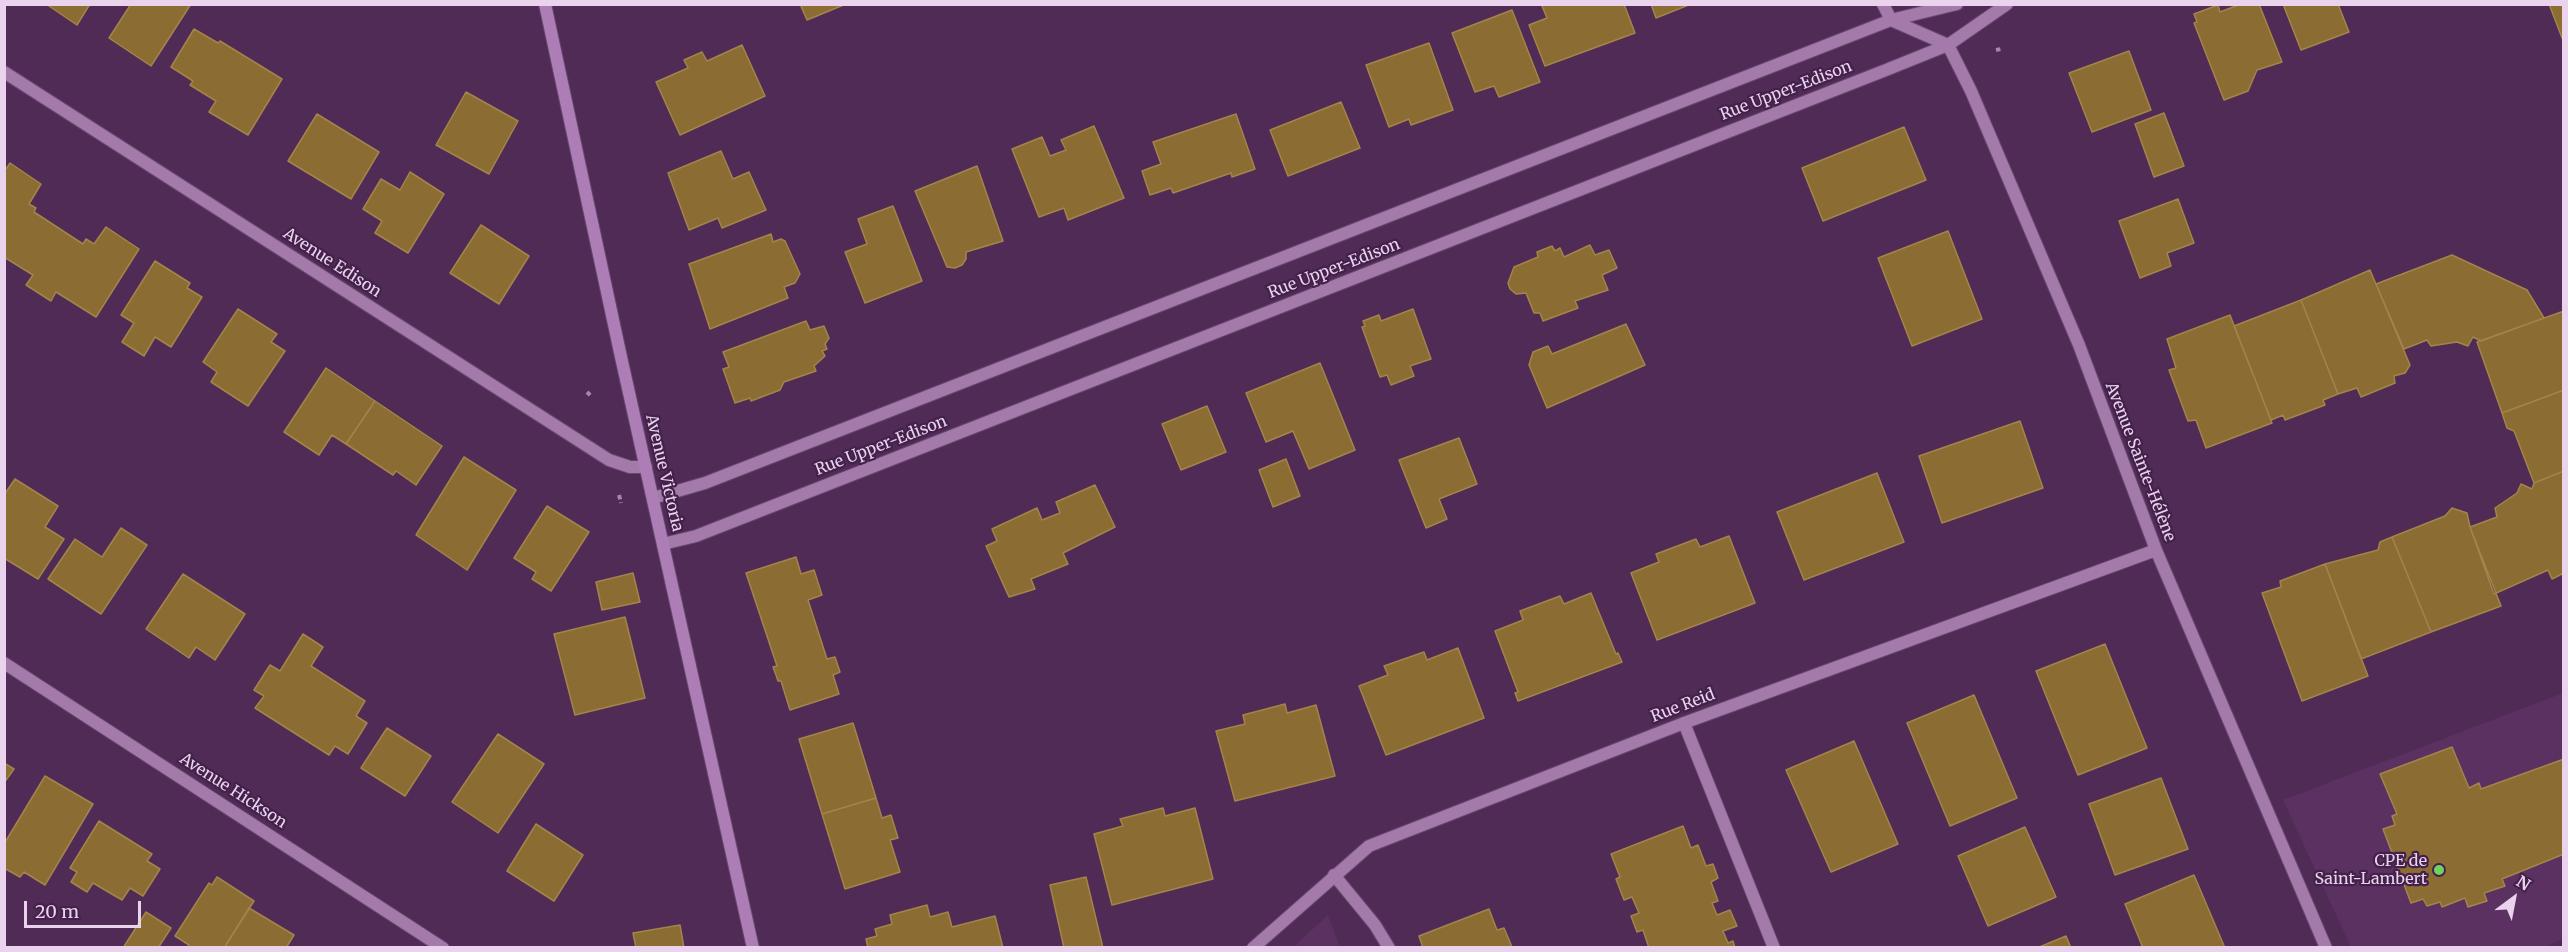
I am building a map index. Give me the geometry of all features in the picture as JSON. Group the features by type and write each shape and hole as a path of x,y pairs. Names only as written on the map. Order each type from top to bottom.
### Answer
{"street":[{"name":"Avenue Victoria","path":"545,4 652,498 753,948"},
{"path":"1883,4 1891,20 1948,45"},
{"name":"Rue Upper-Edison","path":"652,498 705,483 1891,20 1957,4"},
{"name":"Rue Upper-Edison","path":"663,544 696,536 1948,45 2007,4"},
{"name":"Avenue Sainte-Hélène","path":"1948,45 1971,91 2079,345 2156,550 2326,948"},
{"name":"Avenue Edison","path":"4,72 600,455 630,467 646,467"},
{"name":"Rue Reid","path":"1252,948 1369,846 1684,723 2156,550"},
{"name":"Avenue Hickson","path":"4,663 443,948"},
{"path":"1684,723 1774,948"},
{"path":"1334,875 1375,925 1389,948"}],"path":[{"path":"587,392 592,397"},
{"path":"619,495 621,503"}],"shaded area":[{"name":"CPE de Saint-Lambert","path":"2563,693 2563,939 2543,948 2351,947 2283,800"},
{"path":"1328,915 1340,947 1293,947"}],"building":[{"path":"46,4 90,4 77,25"},
{"path":"131,4 191,4 151,66 109,38"},
{"path":"800,4 846,4 807,20"},
{"path":"1547,4 1624,4 1635,33 1545,66 1529,25 1547,18 1542,6"},
{"path":"1651,4 1691,4 1656,18"},
{"path":"2241,4 2259,4 2282,62 2257,70 2248,91 2224,100 2194,23 2197,22 2194,14 2218,5 2220,12"},
{"path":"2283,4 2338,4 2349,32 2301,50"},
{"path":"2549,4 2564,4 2564,43"},
{"path":"1512,10 1540,82 1499,97 1494,86 1475,92 1452,33"},
{"path":"194,29 218,43 220,41 282,79 248,135 209,112 216,101 190,85 193,81 171,67"},
{"path":"1429,43 1453,110 1411,125 1409,119 1389,127 1366,65"},
{"path":"742,45 765,96 680,135 656,82 688,68 684,60 702,52 707,61"},
{"path":"2129,51 2151,110 2092,132 2069,73"},
{"path":"466,92 518,121 489,174 436,145"},
{"path":"1341,102 1360,148 1288,176 1270,130"},
{"path":"2164,113 2184,166 2154,177 2135,124"},
{"path":"317,114 379,152 351,199 288,161"},
{"path":"1236,114 1255,169 1232,177 1231,173 1173,193 1171,188 1150,195 1142,171 1161,164 1153,142"},
{"path":"1094,126 1124,198 1068,220 1064,208 1039,217 1012,149 1042,137 1050,156 1066,150 1061,140"},
{"path":"1904,127 1926,180 1823,221 1802,168"},
{"path":"721,151 733,179 749,172 766,210 722,228 718,218 689,230 668,173"},
{"path":"10,163 41,184 29,204 36,208 34,212 83,244 86,239 94,244 106,227 139,249 96,317 56,292 51,301 26,285 33,275 4,257 4,172"},
{"path":"977,166 1003,241 966,252 966,259 962,265 955,268 947,267 915,191"},
{"path":"410,172 444,194 408,253 375,233 382,221 363,209 381,179 400,190"},
{"path":"2178,199 2194,243 2167,253 2171,266 2140,278 2119,221"},
{"path":"893,206 922,281 865,303 845,252 867,244 858,219"},
{"path":"481,225 529,256 499,304 450,273"},
{"path":"1948,231 1982,319 1912,346 1878,258"},
{"path":"771,234 773,242 781,239 785,241 800,274 795,283 784,287 788,298 710,329 689,264"},
{"path":"1590,245 1595,255 1609,250 1617,268 1602,275 1608,290 1575,301 1578,308 1543,321 1540,313 1534,313 1526,293 1516,294 1510,289 1508,283 1514,267 1538,257 1537,252 1552,246 1555,251 1560,248 1564,257"},
{"path":"2452,255 2527,290 2544,318 2481,341 2473,337 2468,346 2457,342 2431,346 2427,340 2404,349 2376,284"},
{"path":"155,261 190,283 187,288 202,297 171,347 155,337 144,356 122,342 134,323 121,315"},
{"path":"2370,270 2410,365 2405,373 2394,376 2395,383 2361,397 2357,388 2338,394 2301,300"},
{"path":"2301,300 2338,394 2323,400 2325,405 2285,420 2283,415 2271,420 2234,326"},
{"path":"238,309 277,334 271,342 285,351 248,406 211,382 217,372 203,362"},
{"path":"1413,309 1431,359 1410,366 1414,376 1391,385 1387,375 1380,377 1362,327 1365,326 1363,321 1379,315 1381,321"},
{"path":"2564,311 2564,390 2502,413 2477,342"},
{"path":"2230,315 2272,423 2206,448 2196,420 2188,421 2169,370 2176,368 2167,339"},
{"path":"806,321 810,330 824,326 829,338 825,344 827,349 822,351 825,356 814,366 816,371 784,382 780,390 751,401 750,398 735,403 723,369 729,367 723,352"},
{"path":"1626,324 1645,365 1547,408 1529,365 1533,352 1548,346 1552,354"},
{"path":"1320,363 1355,450 1309,469 1293,431 1266,442 1246,393"},
{"path":"326,368 375,401 346,444 332,435 319,455 284,432"},
{"path":"2564,390 2564,471 2534,483 2514,431 2507,428 2502,413"},
{"path":"375,401 442,446 416,485 396,471 393,475 346,444"},
{"path":"1207,406 1226,452 1181,470 1162,424"},
{"path":"2020,421 2043,488 1942,523 1919,456"},
{"path":"1459,438 1477,484 1439,499 1447,519 1426,528 1399,460"},
{"path":"464,457 516,490 467,570 416,535"},
{"path":"1286,459 1300,496 1273,507 1259,470"},
{"path":"2564,471 2564,573 2552,579 2548,570 2494,594 2470,527 2497,517 2495,508 2517,493 2521,484 2532,489 2534,483"},
{"path":"1877,473 1904,542 1804,580 1777,512"},
{"path":"15,479 58,506 45,527 64,539 38,579 4,558 4,495"},
{"path":"1095,485 1115,527 1063,553 1068,564 1031,579 1035,589 1009,597 986,546 997,541 992,529 1037,508 1042,520 1060,513 1056,502"},
{"path":"547,506 589,532 551,591 532,579 536,572 514,558"},
{"path":"2452,508 2467,513 2470,527 2501,606 2431,632 2392,537 2445,516"},
{"path":"121,528 147,545 101,614 48,579 75,539 102,557"},
{"path":"1729,536 1755,603 1657,640 1631,573 1659,562 1656,554 1696,539 1700,547"},
{"path":"2392,537 2431,632 2361,659 2325,564 2378,550 2380,542"},
{"path":"796,557 801,574 814,570 822,595 808,600 827,659 835,657 840,672 833,675 839,694 790,710 781,681 778,681 773,667 777,666 746,573"},
{"path":"2325,564 2368,676 2302,701 2262,593 2281,587 2280,581"},
{"path":"633,573 640,602 602,610 596,582"},
{"path":"183,574 245,614 215,660 196,647 189,658 146,629"},
{"path":"1591,593 1616,654 1618,653 1622,662 1518,701 1515,693 1518,692 1495,631 1523,620 1520,611 1560,596 1564,604"},
{"path":"625,617 645,698 575,715 554,634"},
{"path":"303,634 323,647 311,666 365,701 356,716 367,723 348,754 335,746 329,755 255,708 264,696 254,690 270,665 280,671"},
{"path":"2105,644 2147,748 2078,775 2036,671"},
{"path":"1458,648 1484,718 1386,755 1359,686 1388,675 1384,666 1424,652 1427,660"},
{"path":"1974,695 2017,798 1950,826 1907,723"},
{"path":"1285,704 1287,713 1316,705 1335,776 1235,801 1216,731 1245,724 1243,715"},
{"path":"853,723 876,798 822,814 799,739"},
{"path":"387,728 431,756 405,796 361,768"},
{"path":"498,734 544,764 498,833 452,802"},
{"path":"1854,741 1898,844 1831,872 1786,770"},
{"path":"2452,747 2469,788 2479,783 2481,789 2564,759 2564,854 2502,879 2505,886 2484,893 2487,901 2468,907 2465,898 2442,907 2440,902 2427,906 2423,899 2411,903 2383,829 2395,825 2392,816 2397,814 2380,774"},
{"path":"4,763 14,769 4,783"},
{"path":"45,776 93,804 45,885 24,872 20,877 4,868 4,844"},
{"path":"2161,778 2188,849 2115,875 2089,804"},
{"path":"876,798 882,818 891,815 898,838 890,840 900,872 845,889 822,814"},
{"path":"1163,808 1165,816 1195,808 1213,879 1112,905 1094,834 1123,826 1120,819"},
{"path":"99,821 152,854 147,861 160,869 143,896 130,888 122,900 93,883 87,892 71,882 77,872 70,868"},
{"path":"536,824 583,855 554,901 507,871"},
{"path":"1683,826 1691,848 1698,845 1706,866 1713,864 1718,878 1711,882 1718,901 1712,903 1717,915 1730,910 1737,926 1723,931 1728,943 1733,941 1735,948 1649,948 1643,930 1637,932 1631,916 1639,913 1632,897 1624,900 1616,879 1620,877 1611,854"},
{"path":"2025,827 2056,897 1988,926 1958,856"},
{"path":"2194,875 2225,948 2143,948 2125,904"},
{"path":"217,877 254,901 224,948 187,948 189,945 175,936 209,883 212,885"},
{"path":"1086,877 1103,948 1064,948 1050,885"},
{"path":"927,905 930,917 948,912 952,927 995,916 1003,948 868,948 866,939 877,936 875,929 892,924 890,915"},
{"path":"249,908 294,935 286,948 224,948"},
{"path":"1489,909 1497,930 1504,928 1512,947 1423,948 1419,936"},
{"path":"146,912 171,928 158,948 123,948"},
{"path":"680,925 684,948 636,948 633,933"},
{"path":"2066,936 2071,948 2037,948"}],"place":[{"name":"CPE de Saint-Lambert","path":"2439,870"}]}
